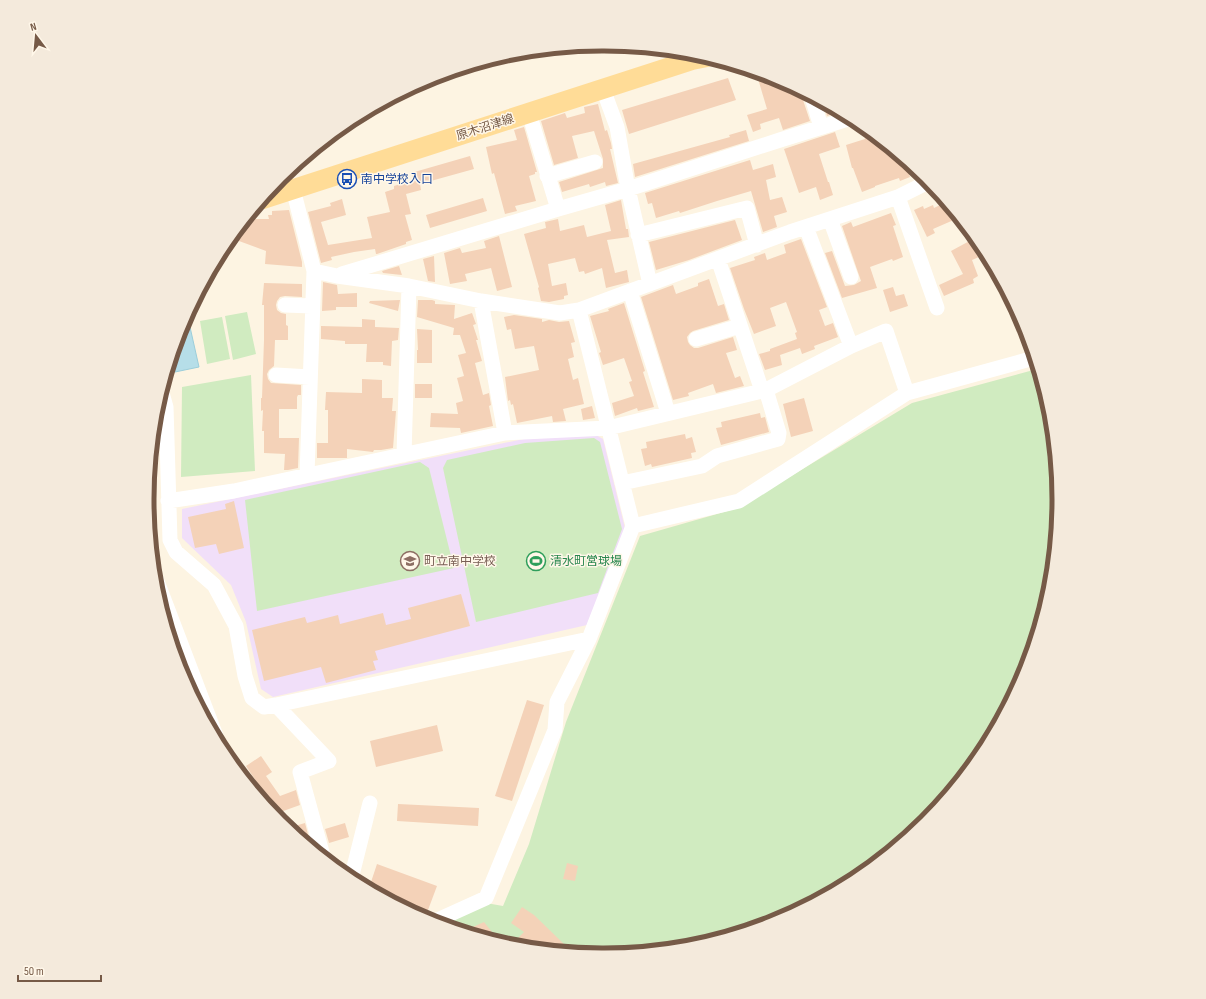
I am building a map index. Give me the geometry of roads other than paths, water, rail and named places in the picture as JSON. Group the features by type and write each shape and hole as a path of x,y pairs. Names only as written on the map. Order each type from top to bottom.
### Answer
{"main road":[{"name":"原木沼津線","path":"274,195 691,60"}],"street":[{"path":"603,89 617,127 628,189 650,284"},
{"path":"814,104 821,128"},
{"path":"528,113 558,209"},
{"path":"337,276 628,189 843,121"},
{"path":"547,176 595,162"},
{"path":"314,271 337,276 409,286 481,301 560,313 579,310 806,227 898,197 922,185"},
{"path":"293,189 314,271 307,476"},
{"path":"898,197 937,308"},
{"path":"638,235 747,208 757,245"},
{"path":"830,219 851,277"},
{"path":"806,227 850,346"},
{"path":"622,483 702,466 717,456 778,440 779,433 740,326 718,259"},
{"path":"404,455 409,286"},
{"path":"630,291 668,414"},
{"path":"481,301 505,433"},
{"path":"285,305 312,306"},
{"path":"445,919 486,898 555,730 557,702 590,639 633,526 579,310"},
{"path":"696,339 740,326"},
{"path":"168,501 234,491 505,433 608,428 668,414 764,391 850,346 886,331 907,393"},
{"path":"633,526 739,501 907,393 1029,359"},
{"path":"276,375 310,377"},
{"path":"165,403 170,540 176,552 214,586 218,592 236,626 245,676 252,698 264,707 590,639"},
{"path":"170,614 203,701"},
{"path":"276,705 329,762 300,772 321,848"},
{"path":"354,872 370,803"}],"water":[{"path":"189,327 199,367 175,372 174,368 178,355"}],"place":[{"name":"南中学校入口","path":"347,179"},
{"name":"町立南中学校","path":"410,561"},
{"name":"清水町営球場","path":"536,561"}]}
